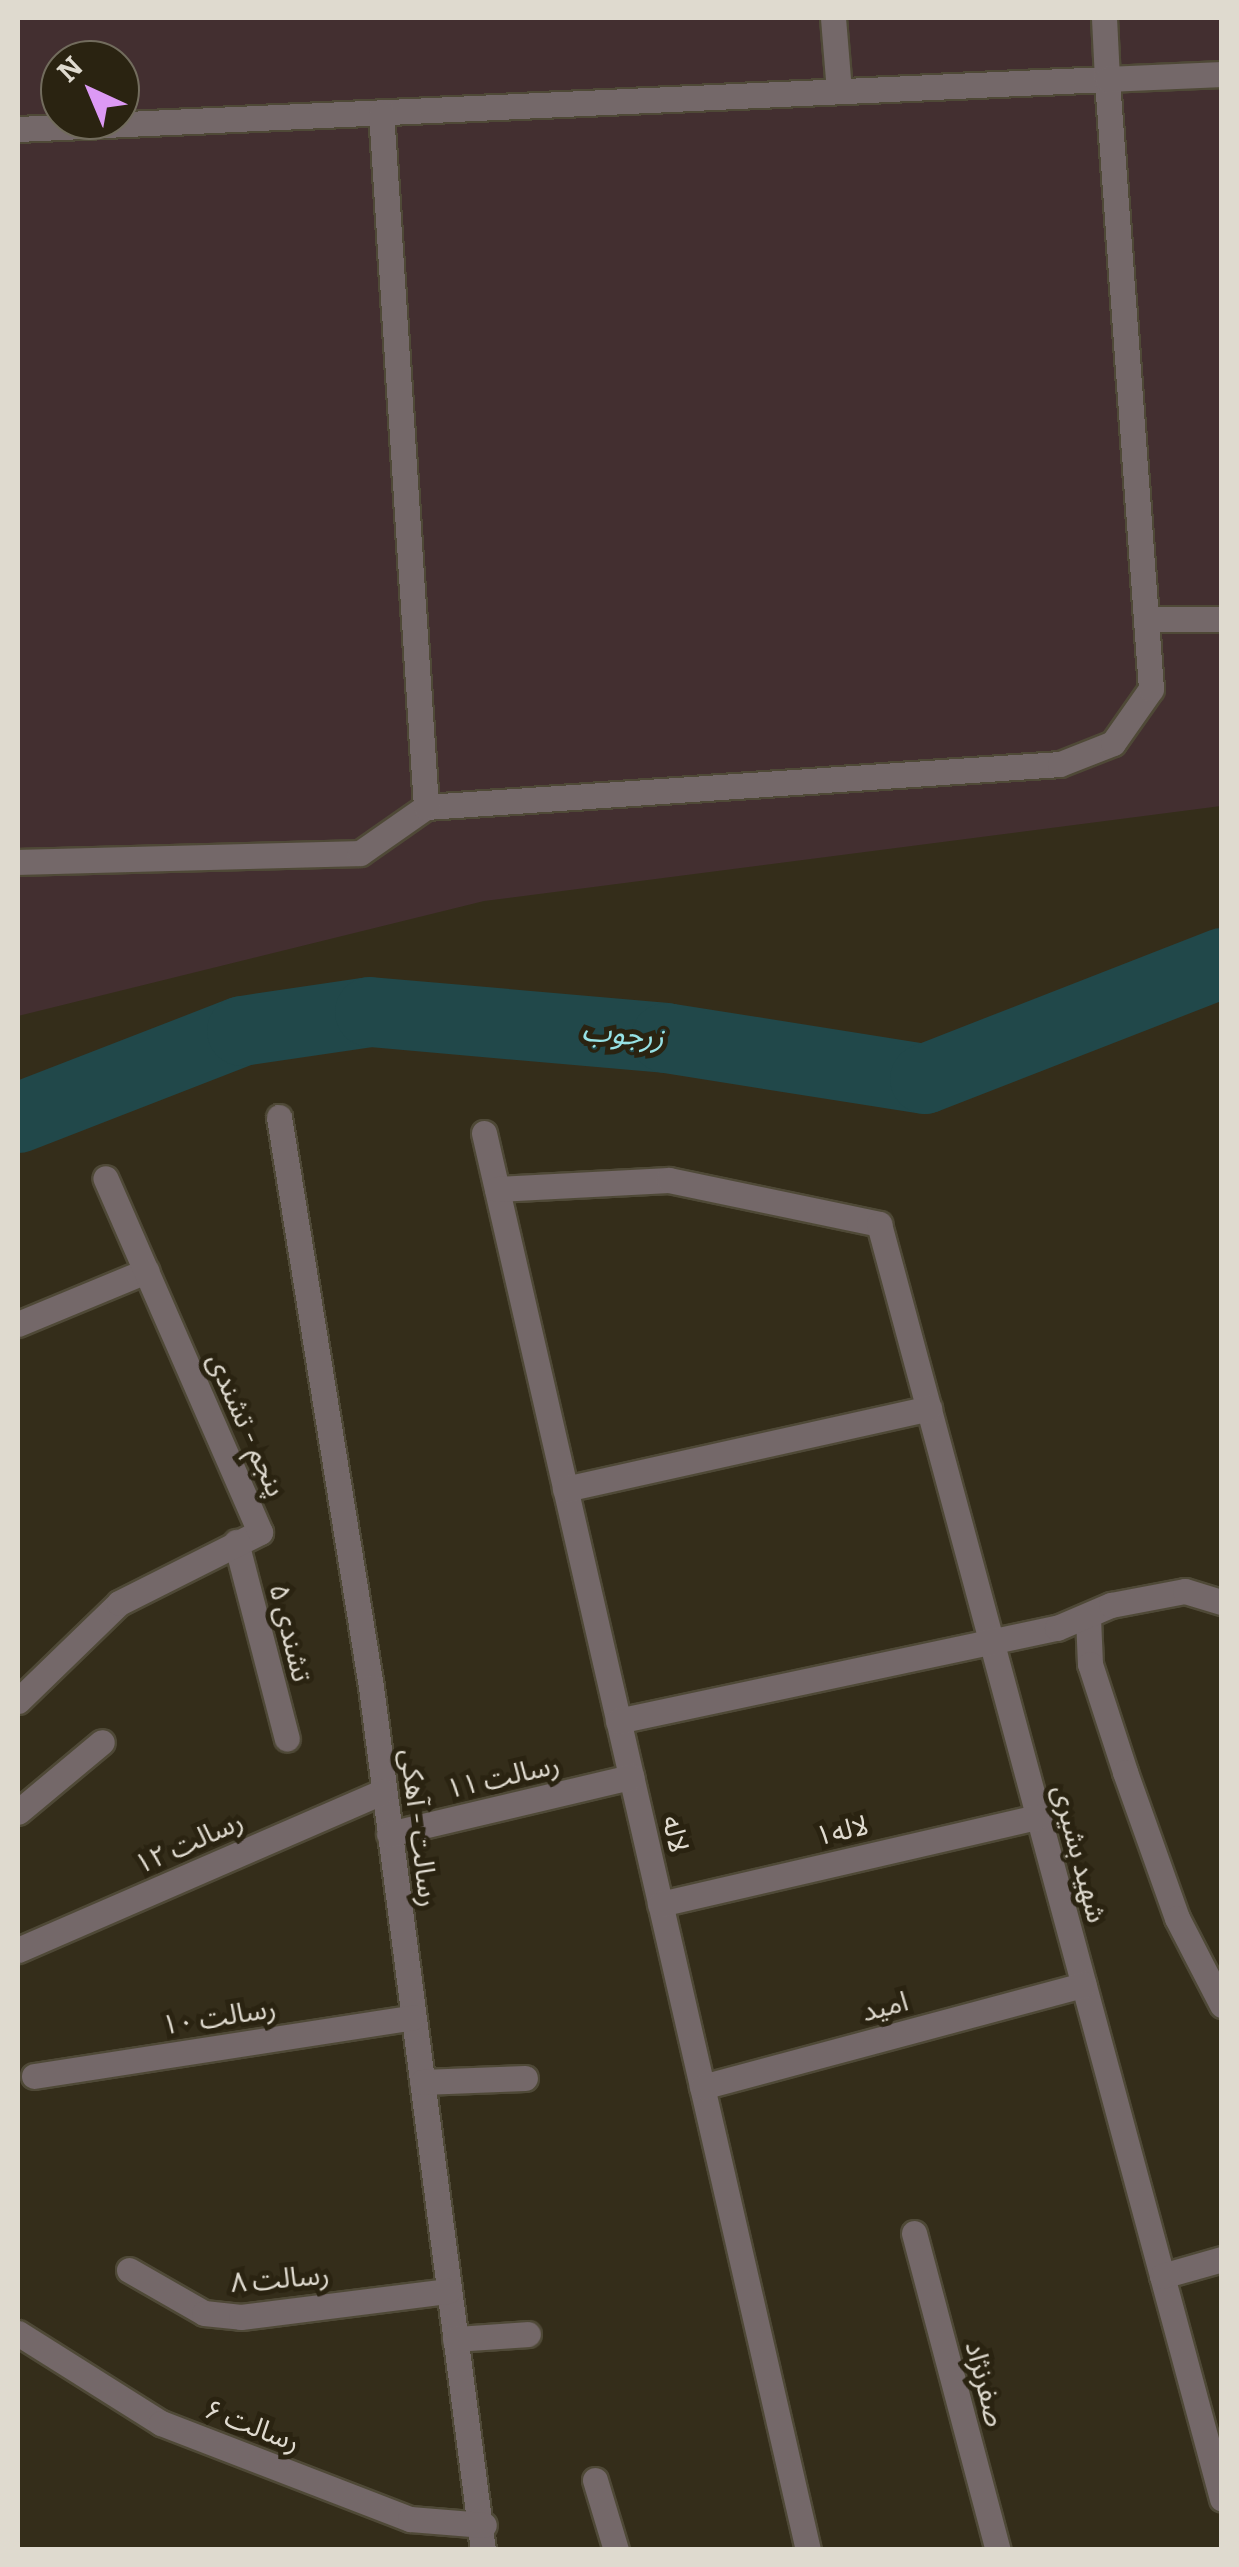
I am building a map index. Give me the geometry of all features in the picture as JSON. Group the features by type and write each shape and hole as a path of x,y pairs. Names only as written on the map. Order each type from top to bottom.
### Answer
{"street":[{"path":"833,18 840,91"},
{"path":"18,862 360,853 426,807 1060,764 1113,743 1151,689 1104,18"},
{"path":"18,128 1222,74"},
{"path":"381,112 426,807"},
{"path":"1146,620 1222,619"},
{"name":"رسالت - آهکی","path":"279,1117 384,1791 454,2339 484,2537"},
{"name":"لاله","path":"484,1132 808,2550"},
{"name":"پنجم - تشندی","path":"105,1178 260,1532 236,1542"},
{"name":"شهید بشیری","path":"497,1189 669,1180 880,1224 1222,2499"},
{"path":"18,1324 146,1271"},
{"path":"566,1489 929,1408"},
{"path":"18,1701 120,1603 236,1542"},
{"name":"تشندی ۵","path":"236,1542 286,1740"},
{"path":"618,1721 1088,1618 1111,1605 1185,1590 1222,1602"},
{"path":"1088,1618 1090,1664 1125,1772 1177,1918 1222,2005"},
{"path":"18,1812 102,1742"},
{"name":"رسالت ۱۱","path":"389,1834 631,1778"},
{"name":"رسالت ۱۲","path":"18,1950 384,1791"},
{"name":"لاله۱","path":"660,1904 1038,1817"},
{"name":"امید","path":"702,2088 1084,1985"},
{"name":"رسالت ۱۰","path":"34,2076 413,2017"},
{"path":"422,2082 525,2078"},
{"name":"صفرنژاد","path":"914,2233 998,2550"},
{"path":"1162,2276 1222,2259"},
{"name":"رسالت ۸","path":"129,2270 204,2313 241,2317 448,2291"},
{"name":"رسالت ۶","path":"18,2334 161,2423 410,2519 484,2537"},
{"path":"454,2339 528,2334"},
{"path":"595,2480 616,2550"}],"shaded area":[{"path":"18,18 1221,18 1221,806 484,901 18,1016"}],"waterway":[{"name":"زرجوب","path":"18,1118 242,1031 370,1012 666,1038 925,1079 1222,963"}]}
